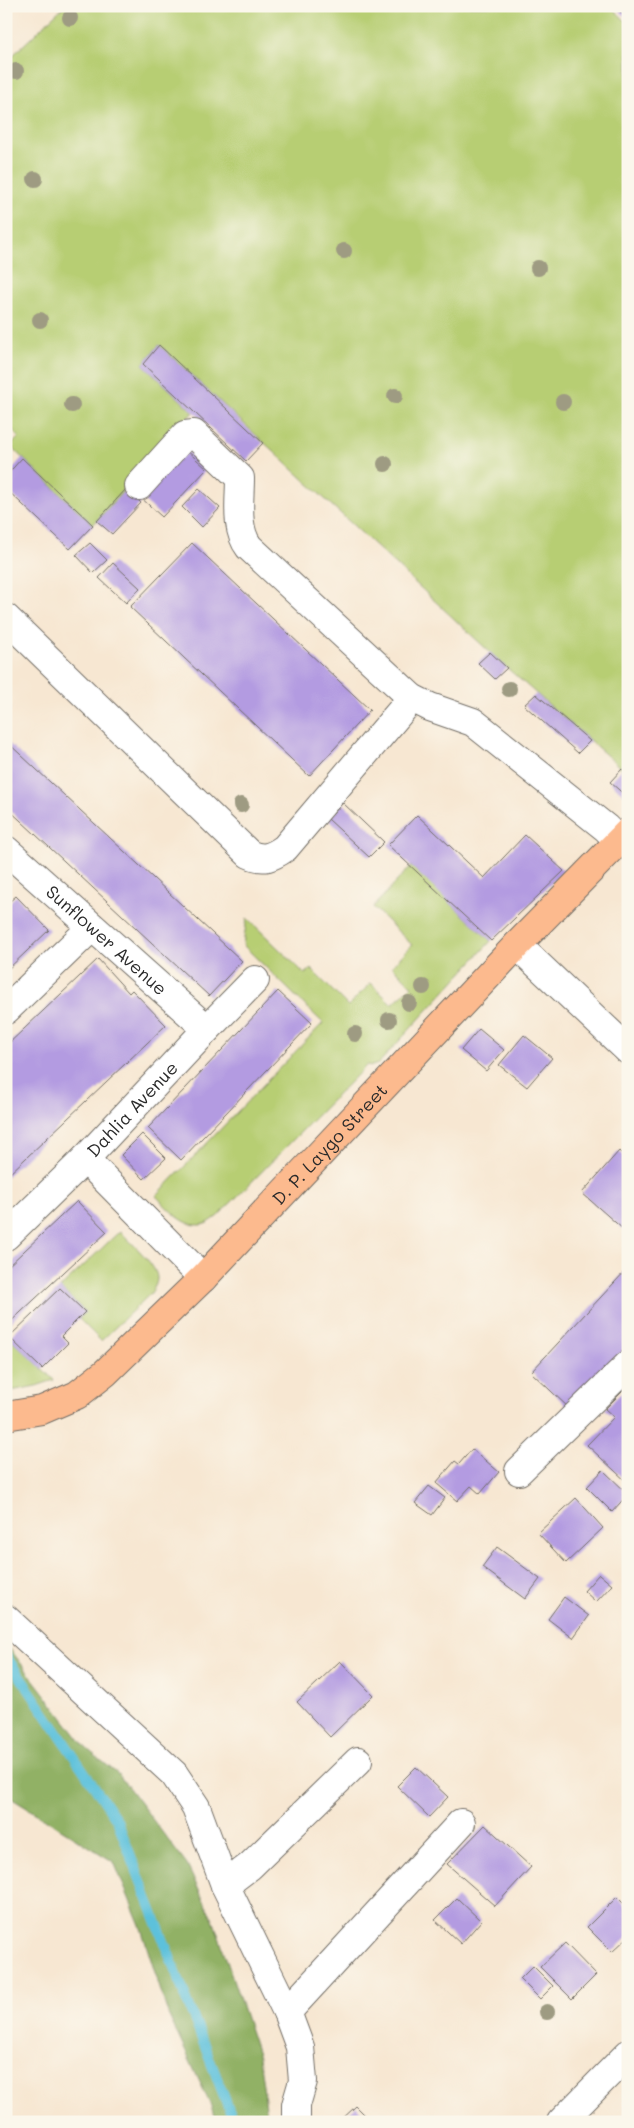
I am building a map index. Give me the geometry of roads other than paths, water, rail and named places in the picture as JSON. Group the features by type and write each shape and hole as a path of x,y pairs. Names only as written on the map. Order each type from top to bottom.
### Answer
{"main road":[{"name":"D. P. Laygo Street","path":"6,1416 42,1410 77,1395 105,1374 203,1278 517,945 623,837"}],"street":[{"path":"139,486 185,435 194,434 240,478 241,531 249,548 412,698 430,707 473,722 606,828 623,837"},
{"path":"6,618 249,854 259,859 272,858 284,848 412,698"},
{"name":"Sunflower Avenue","path":"6,850 207,1029"},
{"path":"6,1010 92,928"},
{"path":"517,945 628,1050"},
{"name":"Dahlia Avenue","path":"6,1236 85,1159 255,980"},
{"path":"85,1159 203,1278"},
{"path":"519,1471 628,1365"},
{"path":"6,1618 174,1774 196,1807 225,1885 287,2012 300,2047 303,2081 296,2105 296,2122"},
{"path":"225,1885 250,1866 358,1761"},
{"path":"287,2012 461,1823"},
{"path":"561,2122 628,2054"}],"waterway":[{"path":"6,1656 117,1820 234,2122"}]}
